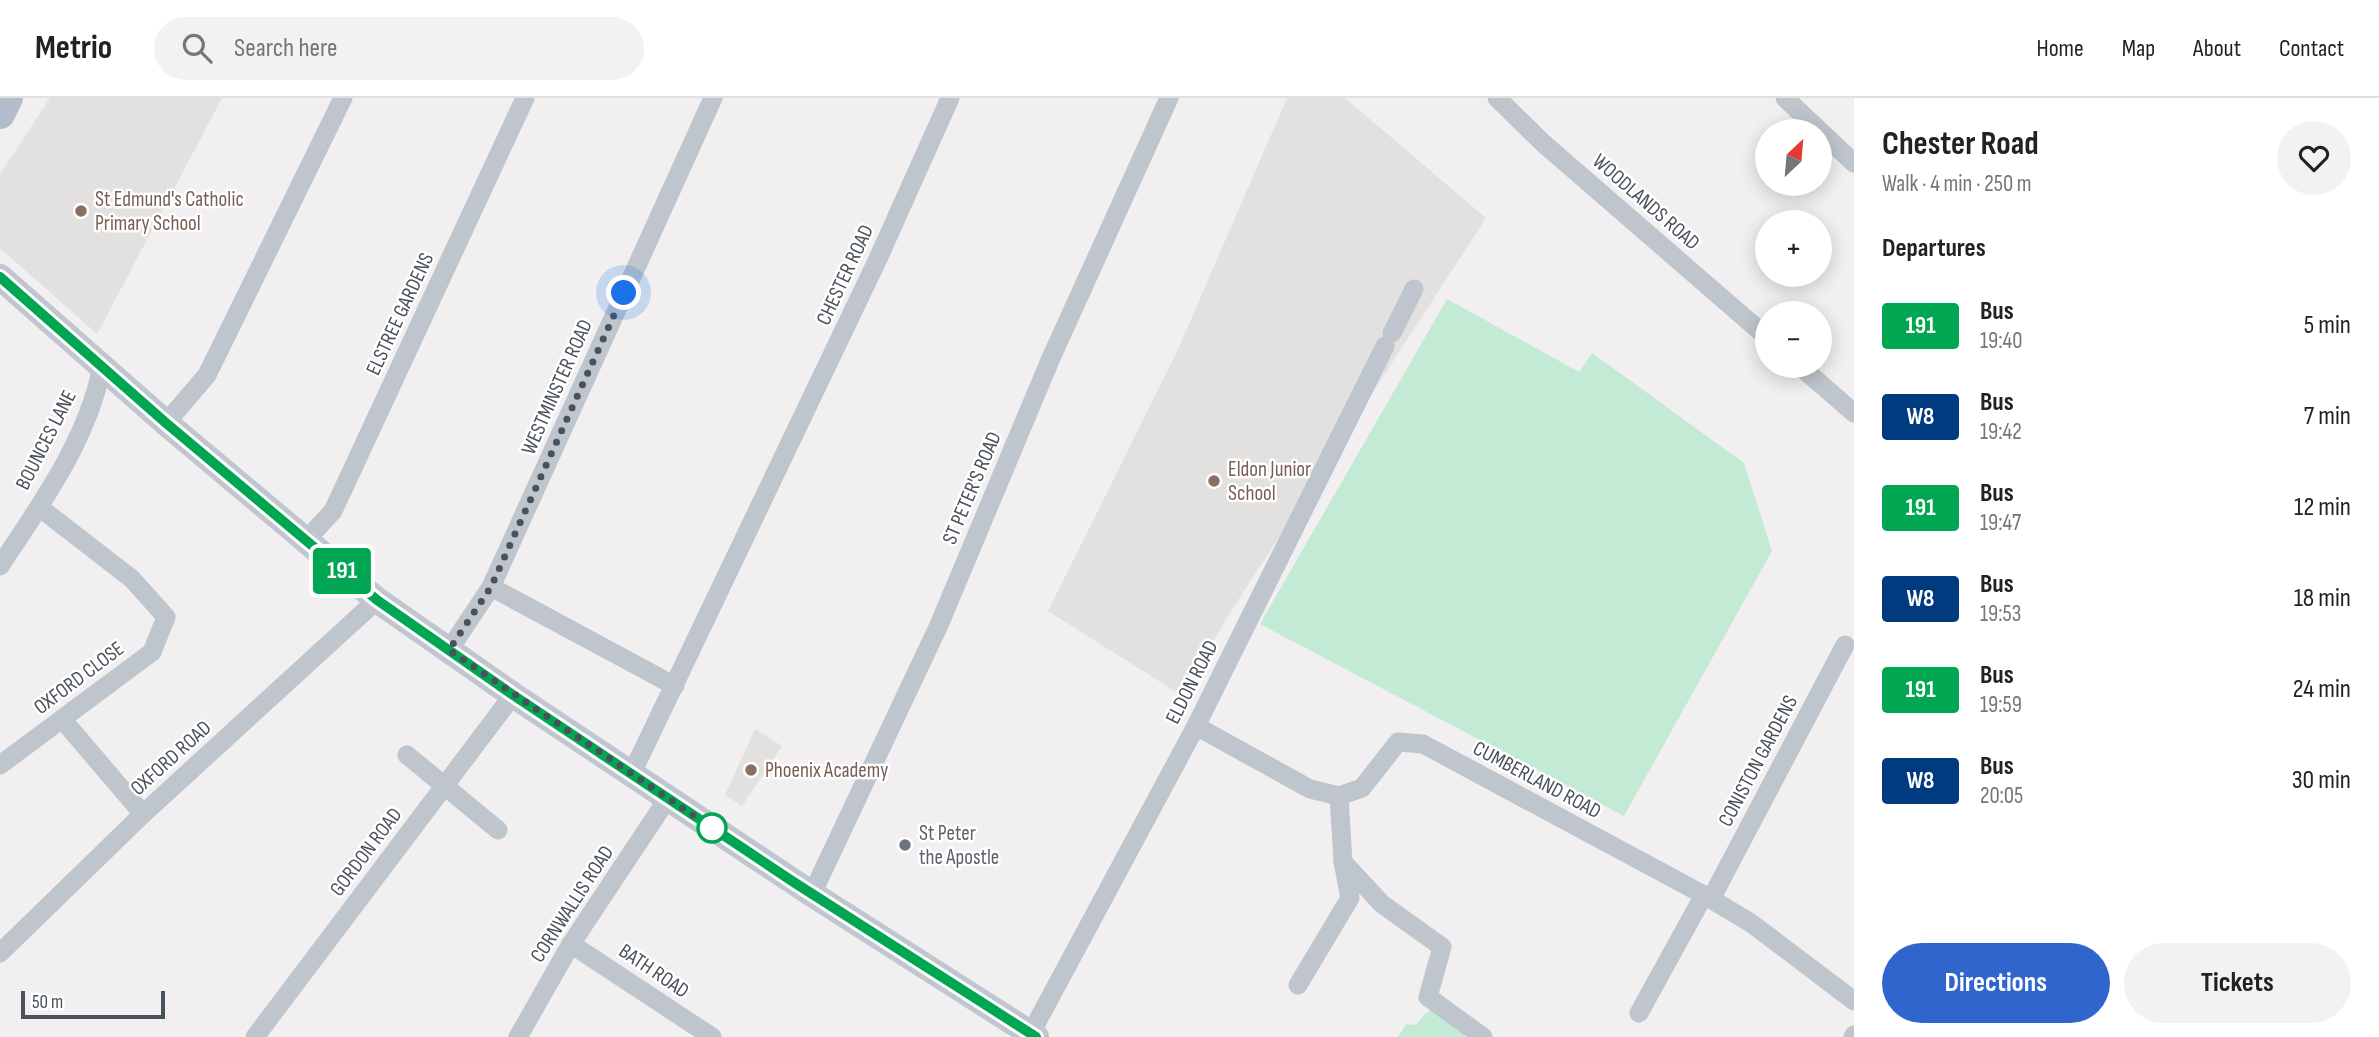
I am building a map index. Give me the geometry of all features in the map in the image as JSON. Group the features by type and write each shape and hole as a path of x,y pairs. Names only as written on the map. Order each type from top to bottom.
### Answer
{"main road":[{"path":"0,114 8,98"}],"street":[{"path":"166,423 207,375 343,98"},
{"name":"ELSTREE GARDENS","path":"305,541 333,511 525,98"},
{"name":"WESTMINSTER ROAD","path":"449,650 491,587 713,98"},
{"name":"CHESTER ROAD","path":"632,773 676,686 877,261 950,98"},
{"name":"ST PETER'S ROAD","path":"812,894 939,625 1051,358 1169,98"},
{"name":"WOODLANDS ROAD","path":"1497,98 1543,143 1755,327"},
{"path":"1785,98 1854,163"},
{"path":"0,277 166,423 377,600 513,695 812,894 1033,1035"},
{"name":"ELDON ROAD","path":"1033,1035 1196,726 1413,289"},
{"name":"BOUNCES LANE","path":"0,566 60,472 83,427 102,367"},
{"path":"1814,378 1854,413"},
{"name":"OXFORD CLOSE","path":"0,765 152,652 166,617 132,579 39,507"},
{"path":"491,587 676,686"},
{"name":"OXFORD ROAD","path":"0,953 143,814 377,600"},
{"name":"CONISTON GARDENS","path":"1639,1013 1707,897 1845,645"},
{"name":"GORDON ROAD","path":"255,1037 513,695"},
{"path":"62,719 143,814"},
{"path":"1196,726 1310,789 1339,796 1343,862 1350,898 1298,985"},
{"name":"CUMBERLAND ROAD","path":"1339,796 1362,788 1398,742 1423,744 1751,923 1854,1001"},
{"path":"407,755 498,830"},
{"name":"CORNWALLIS ROAD","path":"518,1037 571,944 668,798"},
{"path":"1343,862 1382,904 1442,947 1428,997 1483,1037"},
{"name":"BATH ROAD","path":"571,944 712,1037"}],"shaded area":[{"name":"St Edmund's Catholic Primary School","path":"50,98 222,98 97,334 0,248 0,174"},
{"name":"Eldon Junior School","path":"1287,98 1345,98 1486,218 1233,608 1181,695 1048,611 1176,354"},
{"name":"Phoenix Academy","path":"755,729 782,746 742,806 725,795"}],"green space":[{"path":"1447,299 1579,372 1592,353 1744,463 1772,551 1624,816 1260,624"},
{"path":"1431,1010 1466,1029 1464,1037 1398,1037 1406,1024 1416,1025"}],"bus line":[{"name":"191","path":"0,277 166,423 377,600 513,695 792,881 1036,1037"}],"place":[{"name":"St Edmund's Catholic Primary School","path":"81,211"},
{"name":"Eldon Junior School","path":"1214,481"},
{"name":"Phoenix Academy","path":"751,770"},
{"name":"St Peter the Apostle","path":"905,845"}],"route":[{"path":"624,293 491,587 449,650 712,828"}]}
